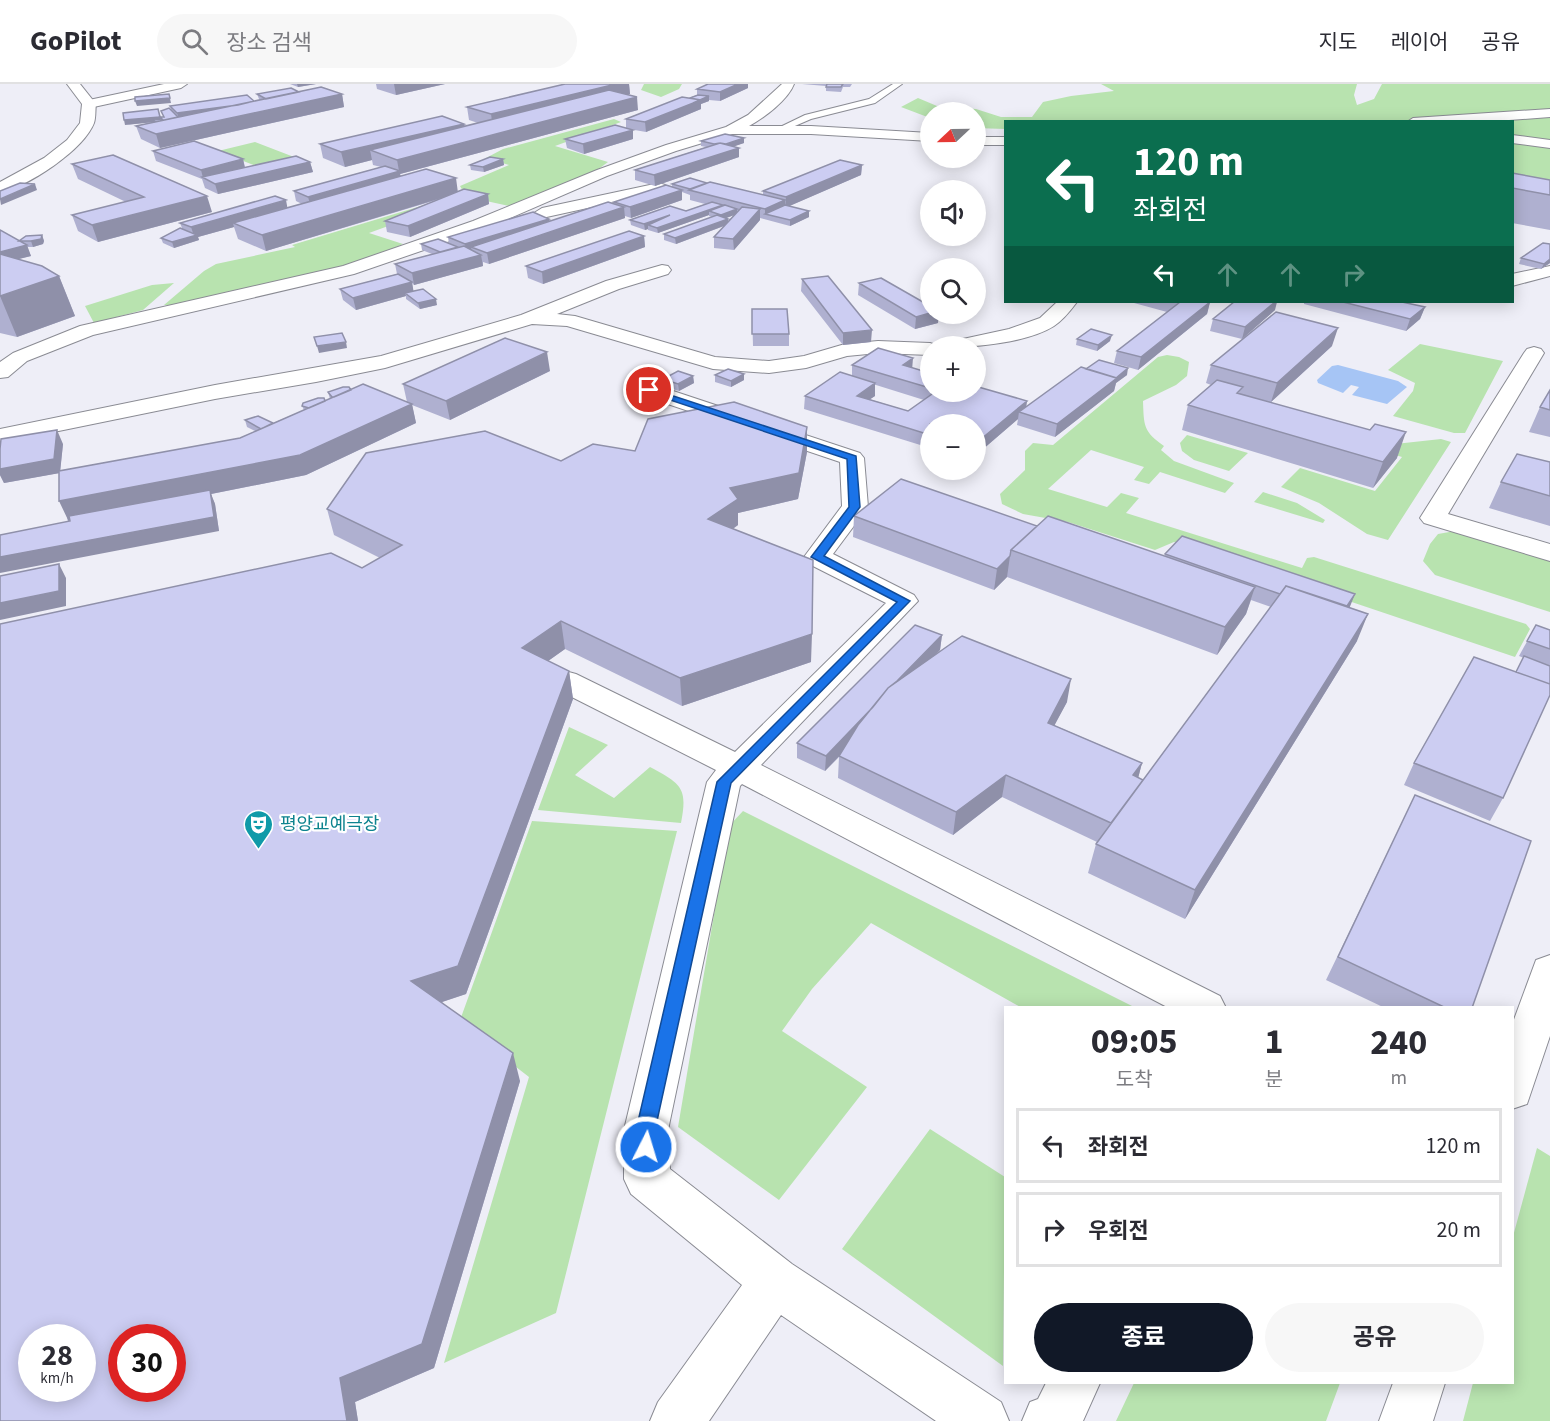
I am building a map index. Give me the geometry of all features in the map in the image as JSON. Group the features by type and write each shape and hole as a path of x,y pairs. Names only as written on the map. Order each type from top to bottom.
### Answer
{"street":[{"path":"0,188 43,164 72,142 87,122 89,104 81,91 73,84"},
{"path":"89,104 181,84"},
{"path":"0,372 20,357 87,330 348,270 479,225 602,173 671,148 731,130 753,118 786,89 788,84"},
{"path":"1443,120 1550,113"},
{"path":"731,130 920,137"},
{"path":"1514,139 1550,144"},
{"path":"986,141 1004,141"},
{"path":"479,225 659,188"},
{"path":"535,319 550,309 625,279 662,270"},
{"path":"1514,280 1550,271"},
{"path":"986,340 1014,334 1047,322 1066,303"},
{"path":"0,436 215,392 385,362 514,323 535,319 568,320 713,363 724,364 769,367 807,362 844,350 878,347 920,349"},
{"path":"1534,353 1433,518 1550,554"},
{"path":"649,390 852,458 855,507 817,557 904,601 724,782 648,1119 646,1130 647,1179 775,1281 982,1421"},
{"path":"565,681 738,767 1202,1006"},
{"path":"1514,1084 1550,971"},
{"path":"677,1421 775,1281"},
{"path":"1049,1421 1056,1419 1074,1384"},
{"path":"1406,1421 1419,1384"}],"lane":[{"path":"778,130 808,117 872,101 898,84"}],"green space":[{"path":"644,84 682,84 679,89 661,97 641,90"},
{"path":"1101,84 1357,84 1354,95 1357,105 1374,99 1382,84 1550,84 1550,109 1543,111 1550,114 1550,181 1514,180 1514,120 1004,120 1004,129 986,128 986,112 1001,117 1032,117 1043,102 1114,91"},
{"path":"918,98 928,102 920,102 920,114 901,107"},
{"path":"614,119 621,122 555,146 608,162 593,173 509,206 468,197 369,233 403,244 350,265 266,287 181,305 164,305 204,271 216,264 295,247 292,245 464,193 460,186 509,165 486,158 503,149"},
{"path":"255,142 294,157 256,166 218,151"},
{"path":"174,283 143,310 94,323 85,306 152,285"},
{"path":"1420,344 1503,361 1465,433 1454,433 1393,416 1413,391 1415,383 1388,370"},
{"path":"1167,355 1189,362 1187,376 1176,385 1143,401 1148,432 1164,446 1161,450 1174,461 1234,483 1225,493 1160,472 1149,484 1134,480 1144,467 1091,450 1048,489 1107,507 1121,493 1139,498 1126,513 1302,568 1307,558 1314,557 1526,624 1530,629 1515,657 1174,542 1155,550 1068,522 1023,514 1002,504 1000,494 1025,470 1025,451 1033,443 1053,445 1158,357"},
{"path":"1187,435 1248,453 1229,471 1194,460 1182,451 1180,443"},
{"path":"1441,439 1451,442 1388,540 1367,534 1319,503 1281,487 1300,468 1375,491 1402,457 1368,447"},
{"path":"1263,492 1297,503 1325,520 1323,523 1254,502"},
{"path":"1455,531 1550,558 1550,612 1435,575 1423,561 1430,544 1438,534"},
{"path":"569,727 608,745 575,775 614,798 650,767 669,778 680,788 683,801 681,823 538,810"},
{"path":"743,811 1132,1006 1018,1006 871,923 812,989 782,1031 867,1087 779,1200 678,1127 729,826"},
{"path":"532,821 677,831 556,1313 444,1363 529,1077 459,1023"},
{"path":"930,1129 1004,1176 1003,1366 842,1249"},
{"path":"1537,1148 1550,1156 1550,1421 1463,1421 1473,1384 1514,1384 1514,1233"},
{"path":"1134,1384 1340,1384 1326,1421 1116,1421"}],"water":[{"path":"1338,365 1398,381 1407,387 1387,404 1352,395 1359,387 1351,385 1343,393 1318,383 1317,380 1332,366"}],"building":[{"path":"565,84 616,84 491,114 467,107"},
{"path":"708,84 738,84 720,92 697,89"},
{"path":"827,84 843,84 841,87 826,87"},
{"path":"321,87 342,94 156,134 136,126"},
{"path":"291,88 299,92 266,99 257,94"},
{"path":"609,90 637,97 397,160 370,150"},
{"path":"169,94 170,98 135,101 135,97"},
{"path":"247,95 254,101 177,113 170,106"},
{"path":"698,95 709,96 700,100 690,98"},
{"path":"682,97 701,100 645,122 626,119"},
{"path":"169,108 178,117 155,122 154,120 164,117 161,111"},
{"path":"158,109 160,117 124,120 123,113"},
{"path":"442,116 464,124 341,152 320,144"},
{"path":"615,125 633,130 583,144 565,139"},
{"path":"725,134 744,138 726,144 701,141"},
{"path":"194,141 243,159 201,170 153,151"},
{"path":"720,143 739,148 654,175 635,170"},
{"path":"113,155 207,196 92,225 72,215 144,197 72,164"},
{"path":"296,156 310,162 215,184 202,177"},
{"path":"490,157 503,159 483,167 470,165"},
{"path":"840,160 862,165 786,197 763,191"},
{"path":"385,166 400,171 308,197 294,191"},
{"path":"426,169 456,178 262,235 233,223"},
{"path":"1514,173 1550,180 1550,195 1514,188"},
{"path":"690,178 707,183 690,189 672,184"},
{"path":"710,182 785,200 765,209 689,190"},
{"path":"20,183 35,184 0,199 0,191"},
{"path":"666,185 682,190 630,207 614,202"},
{"path":"464,189 488,194 408,226 385,221"},
{"path":"275,196 286,200 191,227 180,223"},
{"path":"608,202 624,207 487,253 471,247"},
{"path":"712,202 723,205 657,228 648,225 670,215 644,224 630,220 670,206 686,211"},
{"path":"725,205 737,209 721,215 709,211"},
{"path":"785,205 809,211 790,220 765,214"},
{"path":"742,207 760,209 733,239 714,237"},
{"path":"533,212 549,219 465,244 448,237"},
{"path":"717,215 728,219 675,238 664,234"},
{"path":"180,228 197,235 172,242 161,238"},
{"path":"0,230 27,245 0,252"},
{"path":"629,231 644,236 542,272 526,266"},
{"path":"42,235 41,239 19,241 26,236"},
{"path":"438,239 458,247 440,252 421,244"},
{"path":"1543,243 1550,244 1550,259 1544,264 1521,258"},
{"path":"464,246 481,255 412,273 395,264"},
{"path":"0,254 42,266 59,276 0,296"},
{"path":"398,274 412,282 353,298 340,289"},
{"path":"828,276 872,330 843,333 802,279"},
{"path":"881,278 920,300 920,316 916,317 859,283"},
{"path":"423,289 436,299 418,303 405,293"},
{"path":"1179,303 1209,303 1141,357 1117,351"},
{"path":"1233,303 1274,303 1245,327 1213,319"},
{"path":"1347,303 1407,303 1425,307 1410,319"},
{"path":"752,309 787,309 789,334 752,334"},
{"path":"1276,312 1338,328 1277,383 1211,365"},
{"path":"1091,329 1112,335 1098,345 1077,339"},
{"path":"342,333 346,342 317,346 314,337"},
{"path":"505,338 547,352 446,401 403,384"},
{"path":"878,348 913,358 903,365 920,370 920,385 852,365"},
{"path":"1099,360 1128,368 1116,378 1086,369"},
{"path":"1081,367 1117,378 1057,424 1019,412"},
{"path":"728,369 744,374 731,381 715,375"},
{"path":"678,371 693,376 678,384 663,379"},
{"path":"840,372 875,383 857,396 908,411 921,402 986,402 986,389 1027,401 986,435 986,414 920,414 920,432 805,396"},
{"path":"1217,380 1243,387 1237,393 1370,430 1375,424 1406,432 1383,462 1188,405"},
{"path":"363,384 412,404 300,455 59,501 59,471 240,438"},
{"path":"349,387 351,390 334,397 328,392"},
{"path":"1550,390 1550,410 1540,407"},
{"path":"324,398 325,401 309,408 302,406 303,403"},
{"name":"평양교예극장","path":"734,402 807,427 799,473 730,488 738,499 708,519 813,560 812,634 680,678 561,621 522,648 569,671 458,966 411,981 513,1053 422,1344 340,1378 347,1421 0,1421 0,624 331,553 362,568 402,545 327,509 366,453 485,431 561,461 593,444 635,451 648,419"},
{"path":"258,416 273,423 261,429 245,420"},
{"path":"57,430 54,459 0,469 1,439"},
{"path":"1517,454 1550,462 1550,496 1501,482"},
{"path":"901,479 1037,526 1011,550 1010,556 997,569 854,516"},
{"path":"210,490 214,517 0,557 0,535 70,521 69,516"},
{"path":"1048,516 1255,587 1225,627 1011,550"},
{"path":"1182,536 1355,594 1347,606 1286,586 1280,594 1165,554"},
{"path":"59,564 59,591 0,603 0,576"},
{"path":"1286,586 1368,614 1195,890 1096,844"},
{"path":"915,625 942,635 888,688 826,756 797,743"},
{"path":"1536,625 1550,630 1550,649 1527,641"},
{"path":"962,636 1071,679 1048,723 1142,763 1133,775 1143,780 1111,823 1006,775 956,812 839,756 858,725 888,688"},
{"path":"1524,656 1550,666 1550,684 1516,672"},
{"path":"1474,657 1550,684 1550,695 1503,798 1414,763"},
{"path":"1415,795 1531,841 1473,1006 1442,1006 1338,957"}],"place":[{"name":"평양교예극장","path":"259,850"}],"route":[{"path":"646,1147 646,1130 724,782 904,601 817,557 855,507 852,458 649,390"}]}
